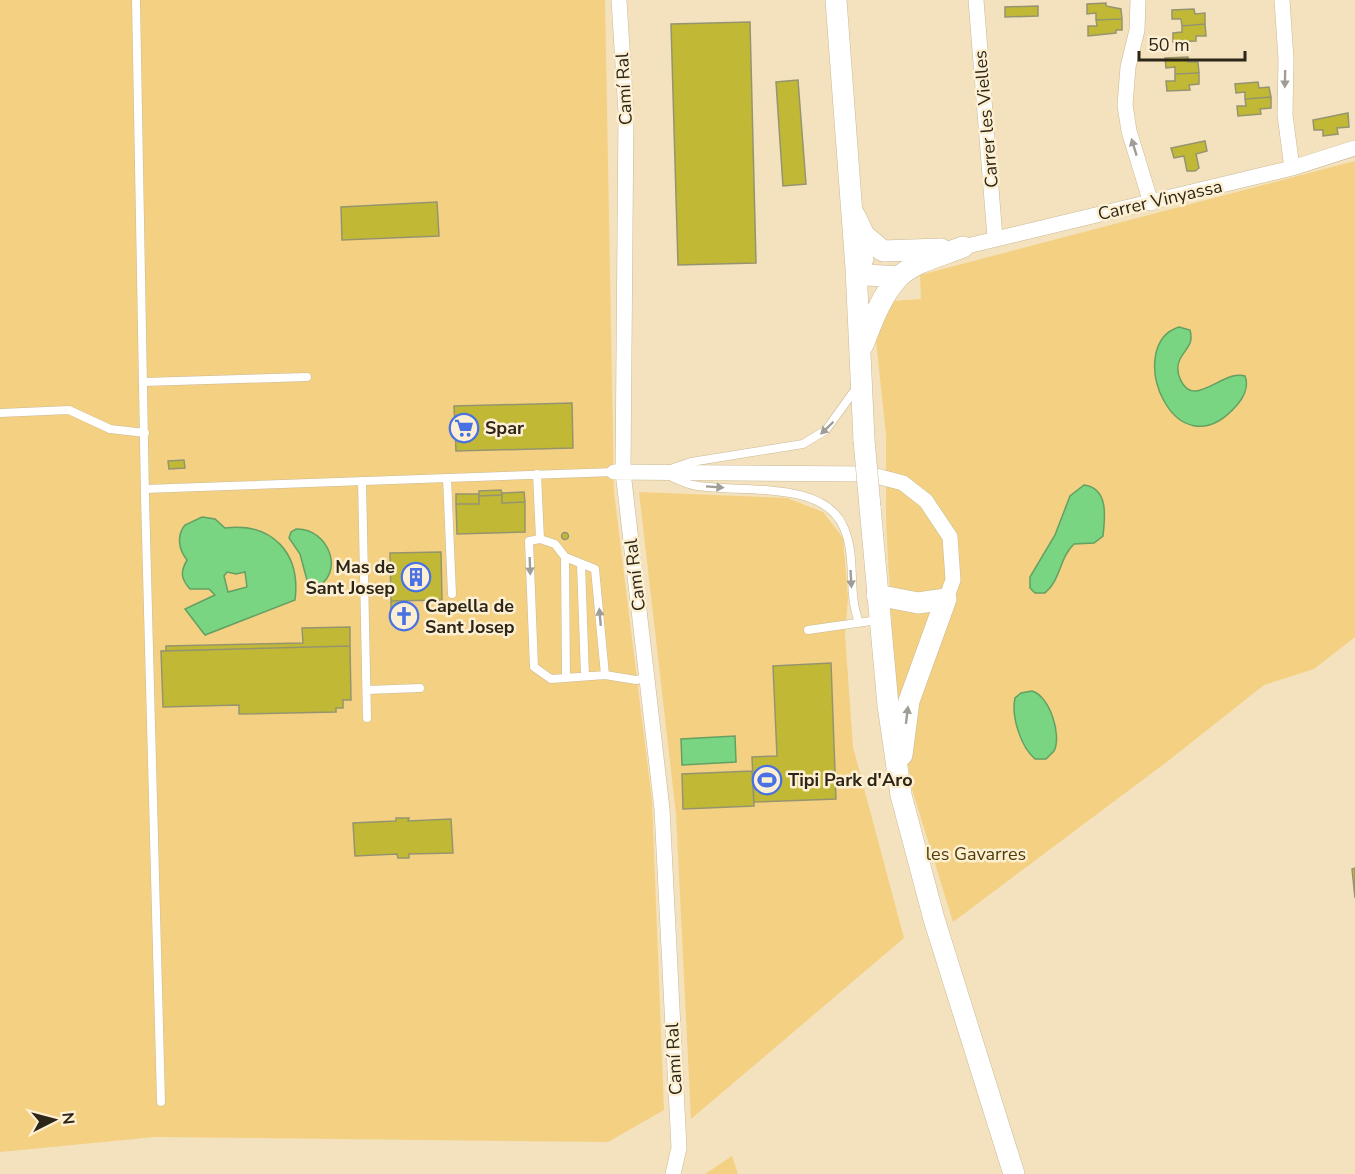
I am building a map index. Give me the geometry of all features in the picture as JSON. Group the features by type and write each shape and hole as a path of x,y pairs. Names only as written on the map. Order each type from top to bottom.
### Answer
{"street":[{"name":"Camí Ral","path":"619,0 626,112 618,472 647,678 662,809 679,1148 673,1174"},
{"path":"836,0 856,268 864,440 877,595 869,621 901,795 934,919 1014,1174"},
{"name":"Carrer les Vielles","path":"976,0 995,238"},
{"path":"1138,0 1137,30 1128,68 1125,105 1129,131 1152,203"},
{"path":"1282,0 1286,59 1285,115 1292,168"},
{"name":"Carrer Vinyassa","path":"963,247 1292,168 1355,148"},
{"path":"852,211 864,235 883,251"},
{"path":"856,268 864,258 883,251 963,247"},
{"path":"860,351 875,313 899,277 924,262 963,247"},
{"path":"856,268 867,275 899,277"},
{"path":"618,472 869,474 903,483 926,501 950,537 953,580 909,700 901,795"},
{"path":"877,595 918,603 946,598"}],"lane":[{"path":"136,0 145,489 161,1102"},
{"path":"144,382 307,377"},
{"path":"660,472 692,462 803,444 826,430 861,381"},
{"path":"0,414 69,410 110,429 145,433"},
{"path":"145,489 618,472"},
{"path":"660,472 693,485 809,497 831,508 844,526 850,547 853,608 869,621"},
{"path":"537,474 540,539"},
{"path":"447,478 452,594"},
{"path":"362,481 367,718"},
{"path":"605,675 595,569 565,557 555,544 540,539 529,541 534,667 551,679 605,675 636,680 647,678"},
{"path":"565,557 566,678"},
{"path":"581,564 585,676"},
{"path":"808,630 869,621"},
{"path":"367,690 420,688"}],"green space":[{"path":"0,0 605,0 614,492 652,801 664,1110 608,1142 155,1137 0,1152"},
{"name":"les Gavarres","path":"1355,161 1355,637 1314,669 1264,685 1168,761 953,922 912,789 895,684 886,522 886,435 875,331 892,301 921,299 920,275"},
{"name":"Tipi Park d'Aro","path":"639,492 787,498 823,512 843,538 848,598 845,635 853,747 904,938 691,1119 676,814"},
{"path":"732,1156 738,1174 705,1174"}],"shaded area":[{"path":"1179,327 1190,330 1191,335 1189,346 1178,364 1180,380 1187,388 1202,390 1233,376 1245,376 1246,387 1242,398 1237,405 1214,423 1194,426 1176,417 1163,400 1156,379 1155,357 1163,338"},
{"path":"1084,485 1092,487 1102,498 1104,505 1103,536 1094,543 1074,544 1065,556 1050,588 1045,593 1035,593 1030,588 1030,577 1055,535 1070,496"},
{"path":"202,517 215,519 225,528 242,527 257,530 269,536 280,544 288,555 296,583 295,600 205,635 185,609 215,595 209,589 190,589 183,579 182,572 187,560 180,547 180,534 185,525","holes":["227,572 236,574 245,572 247,587 228,592 224,576"]},
{"path":"296,529 318,536 330,554 329,574 324,582 314,588 308,584 300,554 289,538 291,532"},
{"path":"1032,691 1044,700 1053,717 1056,744 1054,751 1046,759 1035,759 1025,747 1014,714 1015,698 1021,693"},
{"path":"735,736 736,762 682,765 681,739"}],"building":[{"path":"1106,3 1106,6 1121,9 1122,19 1096,20 1096,13 1087,14 1087,4"},
{"path":"1038,6 1038,16 1005,17 1005,7"},
{"path":"1194,9 1195,14 1205,13 1205,24 1182,26 1181,19 1172,19 1172,10"},
{"path":"1122,19 1122,30 1116,30 1116,33 1088,36 1088,26 1097,26 1096,20"},
{"path":"750,22 756,263 678,265 671,24"},
{"path":"1205,24 1206,36 1196,36 1196,41 1173,42 1173,33 1182,32 1182,26"},
{"path":"1188,57 1188,62 1198,62 1199,73 1175,74 1175,67 1166,68 1165,58"},
{"path":"1199,73 1199,84 1189,85 1190,90 1167,91 1166,81 1175,81 1175,74"},
{"path":"798,80 806,184 783,186 776,82"},
{"path":"1258,82 1259,88 1269,87 1271,97 1245,99 1245,92 1236,93 1235,84"},
{"path":"1271,97 1271,108 1260,109 1261,114 1238,116 1237,106 1246,106 1245,99"},
{"path":"1348,113 1349,127 1337,128 1338,134 1323,136 1323,130 1314,130 1313,120"},
{"path":"1205,141 1207,151 1196,154 1199,168 1195,171 1187,171 1184,156 1174,158 1171,148"},
{"path":"437,202 439,236 342,240 341,207"},
{"path":"572,403 573,448 456,451 454,406"},
{"path":"184,460 185,468 169,469 168,461"},
{"path":"501,490 502,495 479,496 479,491"},
{"path":"524,492 525,502 502,503 502,493"},
{"path":"456,494 479,494 479,504 456,504"},
{"path":"502,495 502,503 525,502 525,532 457,534 456,504 479,504 479,496"},
{"path":"565,533 568,536 565,539 562,536"},
{"name":"Mas de Sant Josep","path":"441,552 442,600 391,601 390,553"},
{"path":"391,601 398,601 398,610 391,610"},
{"name":"Capella de Sant Josep","path":"391,610 413,610 417,614 417,619 412,624 392,624"},
{"path":"350,627 350,646 166,651 166,646 303,643 302,628"},
{"path":"350,646 351,700 343,700 343,708 336,708 336,712 239,714 239,705 163,707 161,651"},
{"name":"Tipi Park d'Aro","path":"831,663 836,799 754,802 752,757 777,756 773,666"},
{"path":"752,771 754,806 683,809 682,774"},
{"path":"396,818 409,818 408,821 451,819 453,853 409,854 409,858 398,858 397,854 355,856 353,823 396,821"},
{"path":"1355,868 1355,898 1352,869"}],"place":[{"name":"Spar","path":"464,428"},
{"name":"Mas de Sant Josep","path":"416,577"},
{"name":"Capella de Sant Josep","path":"404,616"},
{"name":"Tipi Park d'Aro","path":"767,780"}]}
